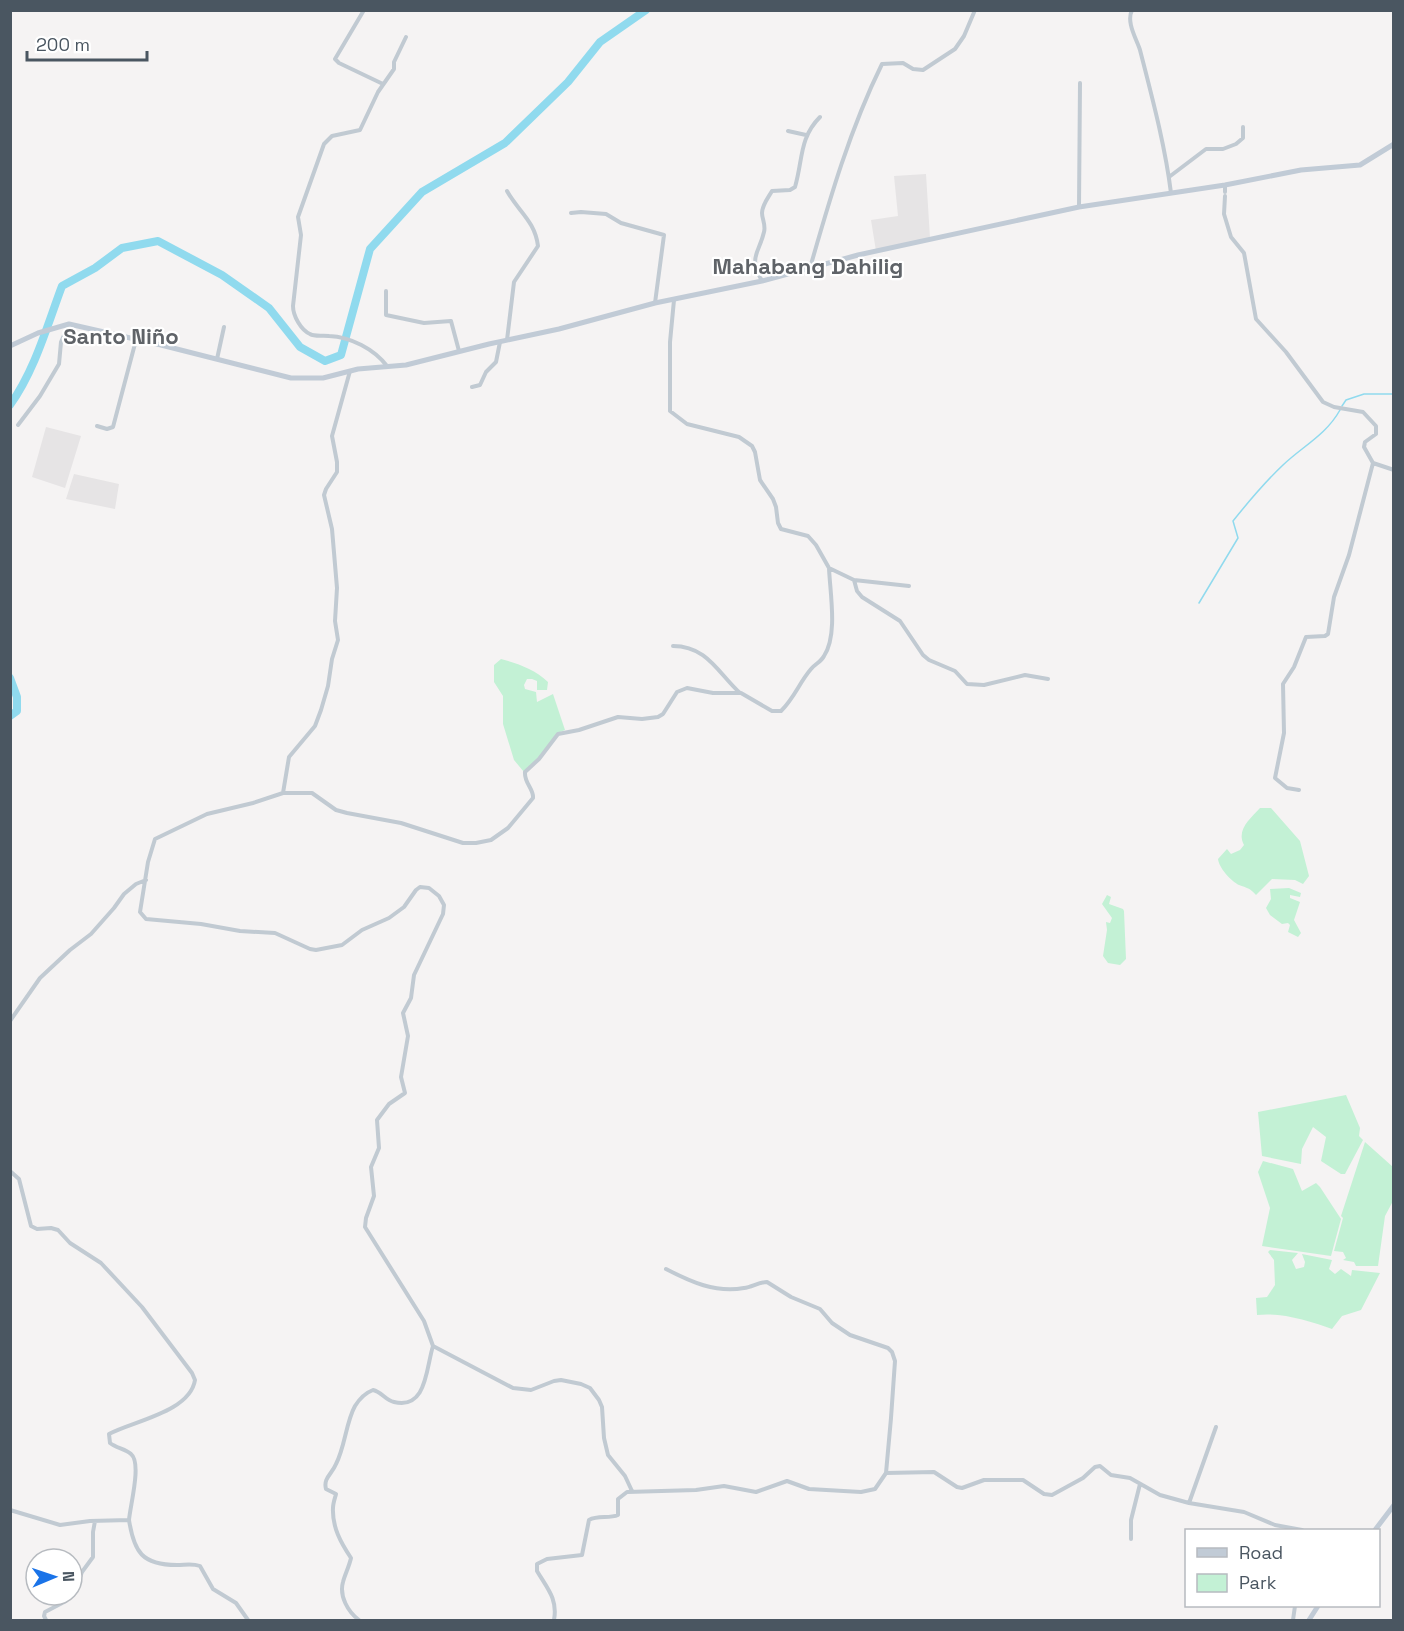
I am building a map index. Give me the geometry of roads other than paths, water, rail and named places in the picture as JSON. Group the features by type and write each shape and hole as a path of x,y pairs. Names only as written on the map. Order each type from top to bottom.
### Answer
{"street":[{"path":"364,10 335,59 383,84"},
{"path":"810,268 832,191 882,64 903,63 913,69 923,70 956,49 975,10"},
{"path":"1132,10 1130,23 1139,50 1172,193"},
{"path":"388,366 372,350 350,341 336,336 308,334 293,314 302,235 298,217 324,144 332,135 360,130 383,84 394,69 394,62 406,37"},
{"path":"1079,207 1080,83"},
{"path":"762,281 756,272 755,261 756,251 764,231 763,207 772,191 790,190 795,187 806,135 820,117"},
{"path":"1169,177 1206,149 1223,149 1236,144 1243,138 1244,127"},
{"path":"788,131 806,135"},
{"path":"10,346 38,333 67,324 291,378 323,378 350,370 406,365 559,329 655,303 762,281 858,255 1079,207 1172,193 1225,191 1288,172 1360,165 1394,144"},
{"path":"507,191 528,218 538,246 514,282 507,340"},
{"path":"1225,191 1224,214 1232,237 1244,253 1256,319 1286,352 1323,402 1334,407 1363,412 1376,426 1376,434 1365,442 1364,447 1373,463 1394,470"},
{"path":"571,213 606,214 621,223 664,235 655,303"},
{"path":"386,291 386,315 424,323 452,321 459,351"},
{"path":"674,300 670,342 668,404 670,411 687,424 739,437 752,446 760,480 773,499 781,529 808,536 830,568 832,609 828,649 822,659 810,669 796,693 781,711 772,711 741,693 701,652 690,647 674,646"},
{"path":"18,425 40,396 59,364 61,342 67,324"},
{"path":"217,359 224,327"},
{"path":"97,426 107,429 113,427 136,339"},
{"path":"472,387 480,385 486,372 496,362 500,342"},
{"path":"283,793 289,757 315,726 321,710 338,640 335,621 337,588 332,529 324,495 337,472 332,436 350,370"},
{"path":"1299,790 1287,788 1275,778 1284,733 1283,684 1294,667 1306,638 1328,634 1334,597 1349,555 1373,463"},
{"path":"830,568 854,580 909,586"},
{"path":"854,580 857,591 862,597 905,626 923,655 955,671 967,684 984,685 1025,675 1048,680"},
{"path":"359,1620 352,1613 343,1596 343,1583 351,1558 342,1548 333,1505 336,1494 326,1489 326,1479 337,1462 353,1410 359,1400 373,1390 380,1392 393,1402 414,1400 423,1387 433,1346 424,1321 366,1229 365,1223 375,1196 371,1166 379,1148 378,1120 387,1106 405,1093 401,1077 408,1035 404,1008 411,998 414,975 442,914 443,901 429,888 420,887 404,907 389,918 362,930 342,945 316,950 275,933 146,919 140,912 153,843 160,836 207,814 283,793 312,793 336,810 401,823 463,843 491,840 508,828 533,798 534,794 525,780 525,772 539,759 558,734 579,730 618,717 642,719 658,717 663,714 677,692 682,689 713,693 741,693"},
{"path":"10,1022 40,978 69,950 91,934 124,894 136,884 146,880"},
{"path":"10,1171 19,1179 31,1226 37,1229 58,1230 70,1243 101,1263 131,1298 142,1307 194,1377 194,1384 190,1392 174,1406 109,1434 110,1443 131,1453 134,1457 135,1487 129,1520 136,1548 144,1558 157,1563 200,1566 213,1589 236,1603 248,1620"},
{"path":"554,1620 556,1610 554,1600 548,1585 537,1571 537,1564 547,1559 578,1557 582,1554 589,1520 618,1515 620,1496 632,1491 696,1490 724,1486 756,1492 787,1481 809,1489 861,1492 875,1489 885,1473 895,1370 895,1360 888,1348 850,1335 832,1323 820,1309 791,1297 767,1282 748,1288 717,1289 686,1280 666,1269"},
{"path":"433,1346 513,1388 531,1390 561,1380 590,1388 602,1407 604,1438 608,1455 625,1476 632,1491"},
{"path":"1189,1503 1216,1426"},
{"path":"885,1473 934,1472 962,1488 984,1480 1023,1480 1047,1495 1052,1495 1100,1466 1111,1475 1130,1478 1160,1495 1189,1503 1244,1512 1275,1525 1297,1529"},
{"path":"1131,1539 1131,1520 1140,1484"},
{"path":"1376,1529 1394,1505"},
{"path":"10,1510 60,1525 129,1520"},
{"path":"46,1620 45,1612 72,1596 85,1568 93,1557 95,1521"},
{"path":"1309,1620 1317,1607"}],"waterway":[{"path":"10,405 27,377 62,286 95,268 122,248 158,241 222,275 269,308 300,347 325,361 341,355 370,249 422,192 505,143 568,82 600,42 646,10"},
{"path":"1342,406 1346,400 1364,394 1394,394"},
{"path":"1199,603 1238,538 1233,521 1270,478 1321,433 1340,410"},
{"path":"10,678 17,697 17,711 10,716"}],"district":[{"name":"Mahabang Dahilig","path":"808,266"},
{"name":"Santo Niño","path":"121,336"}]}
